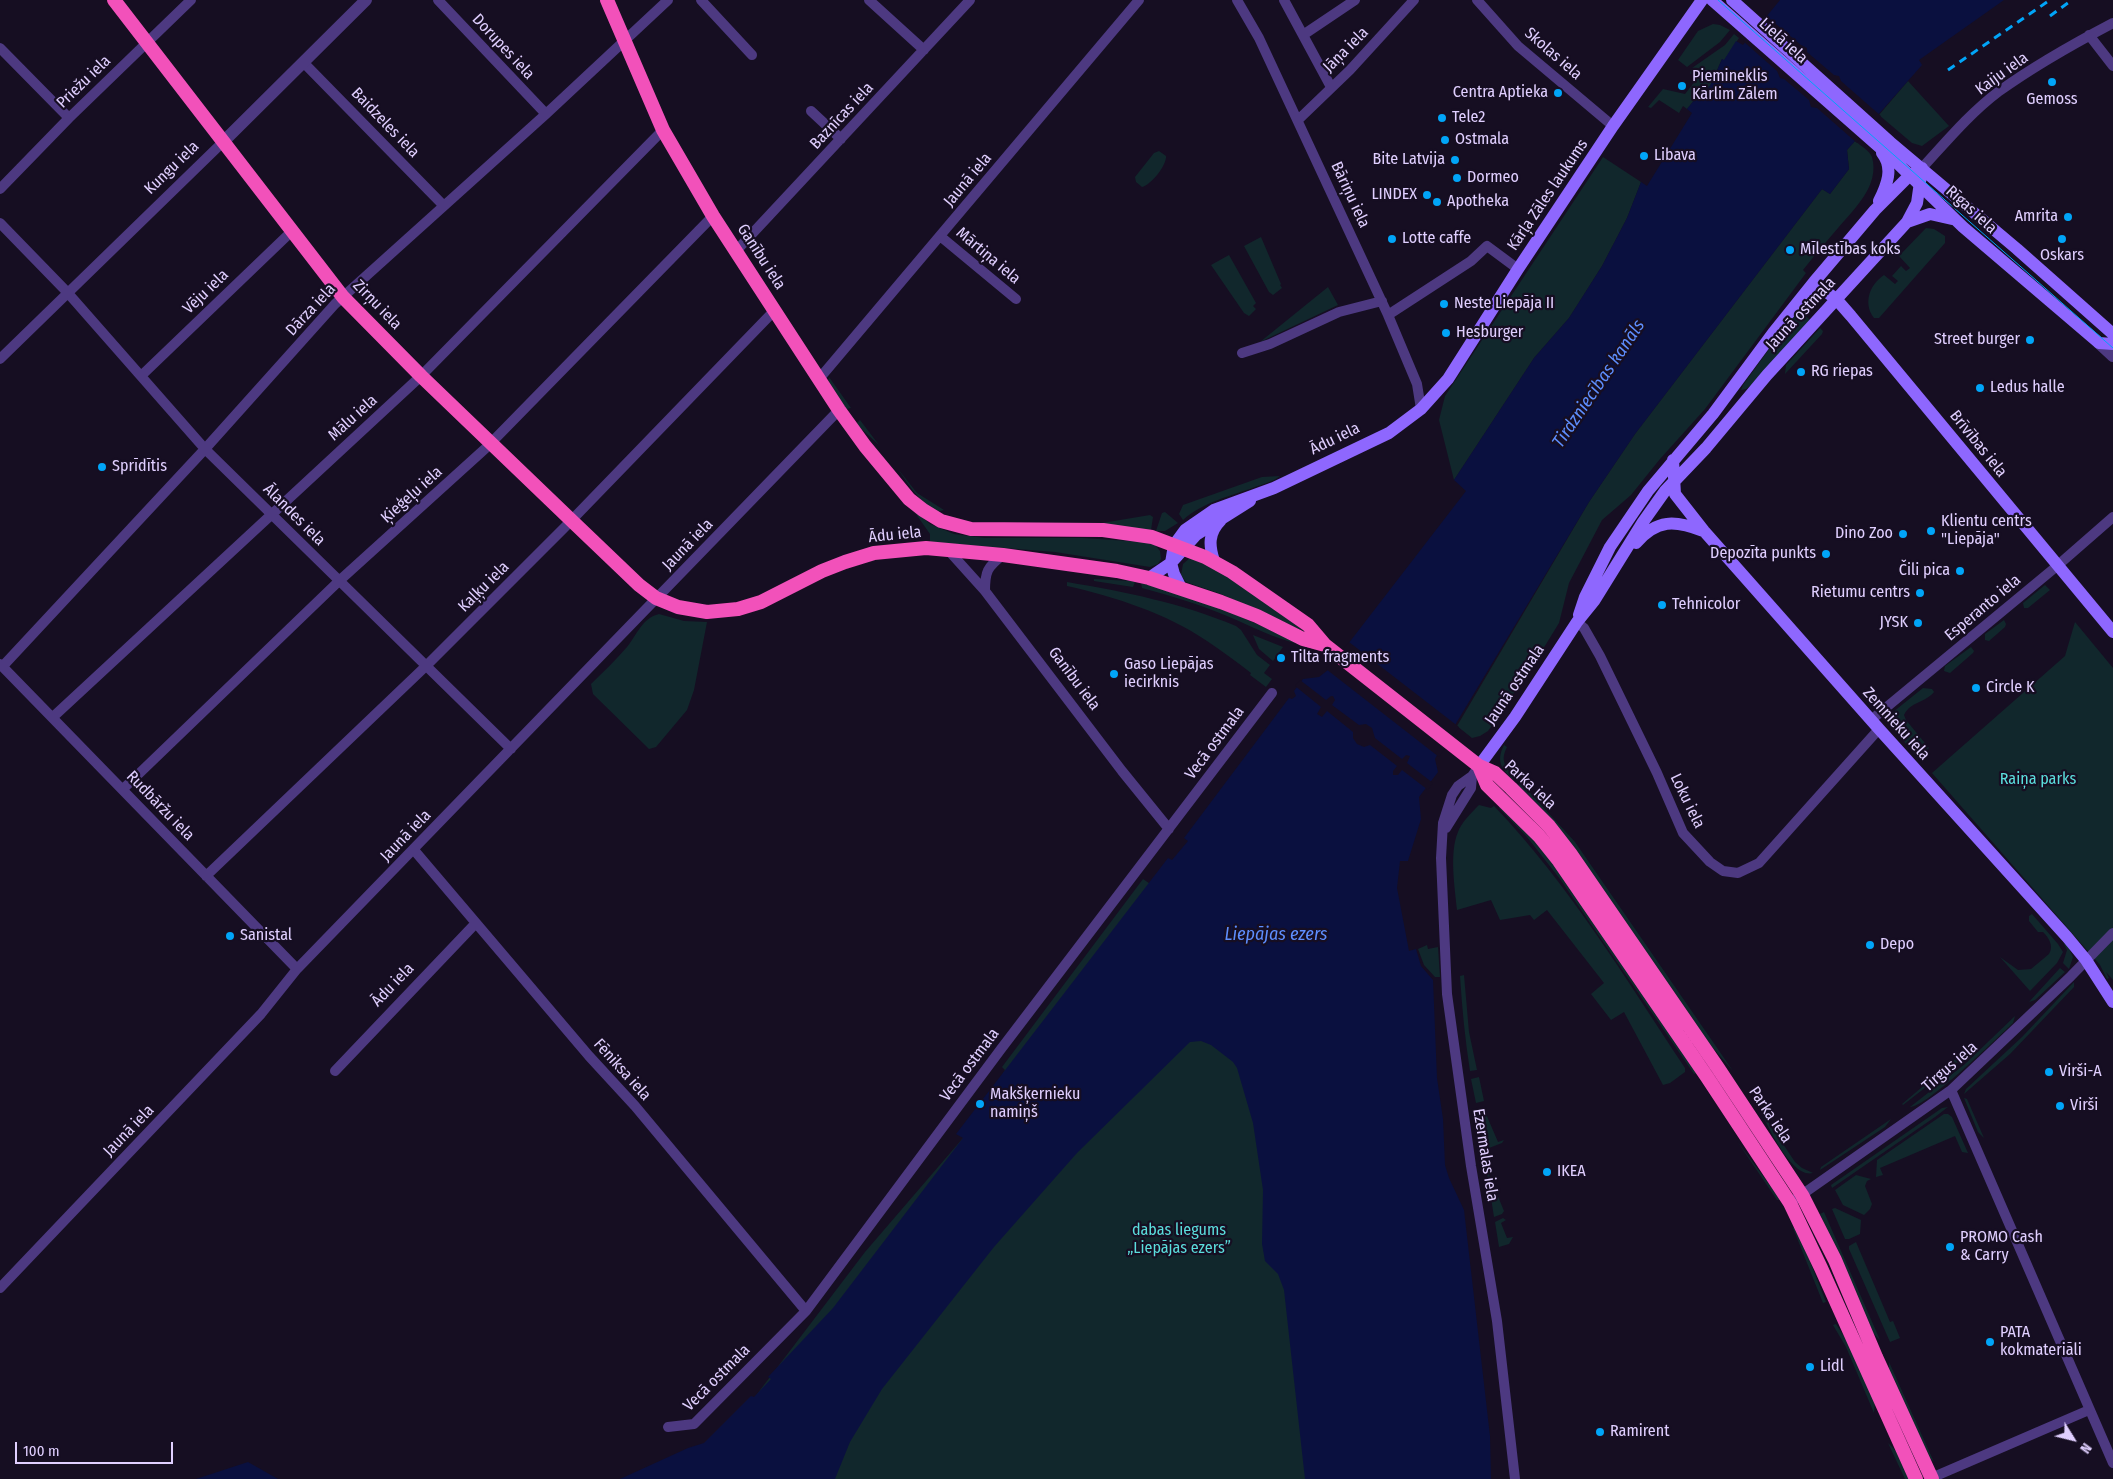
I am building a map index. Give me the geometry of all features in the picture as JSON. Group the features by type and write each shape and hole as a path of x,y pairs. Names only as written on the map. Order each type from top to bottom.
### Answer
{"highway":[{"name":"Zirņu iela","path":"114,0 343,297 421,376 571,520 656,598"},
{"name":"Ganību iela","path":"607,0 663,130 713,216 839,410 896,484 923,510"},
{"name":"Ādu iela","path":"923,510 941,521 971,529 1103,530 1152,537 1179,546 1214,562"},
{"name":"Ādu iela","path":"656,598 678,607 707,612 738,609 761,602 822,571 874,553 926,548 1003,555 1117,571 1181,588"},
{"path":"1214,562 1308,625 1325,645 1455,747 1476,771"},
{"path":"1181,588 1257,616 1314,644 1325,645"},
{"name":"Parka iela","path":"1476,771 1495,773 1548,826 1570,853 1701,1043 1802,1195 1835,1260 1876,1357 1932,1479"},
{"name":"Parka iela","path":"1476,771 1487,785 1539,836 1559,861 1660,1007 1790,1204 1821,1268 1916,1479"}],"main road":[{"name":"Kārļa Zāles laukums","path":"1421,409 1448,379 1518,269 1702,0"},
{"name":"Lielā iela","path":"1712,0 1746,22 1813,81"},
{"name":"Lielā iela","path":"1732,0 1746,22"},
{"path":"1741,0 1746,22"},
{"name":"Rīgas iela","path":"1813,81 1872,133 1922,168 2113,334"},
{"path":"1872,133 1889,168 1886,188 1875,210"},
{"name":"Rīgas iela","path":"1872,133 1909,176 1964,227 2099,343"},
{"name":"Jaunā ostmala","path":"1577,622 1585,597 1610,547 1643,497 1713,414 1773,333 1875,210 1909,176 1922,168"},
{"name":"Jaunā ostmala","path":"1476,771 1594,600 1643,522 1674,481 1706,448 1767,375 1907,222 1917,204 1921,187 1922,168"},
{"path":"1907,222 1930,214 1952,219 1964,227"},
{"name":"Brīvības iela","path":"1814,282 1837,300 1863,329 2113,632"},
{"path":"2099,343 2113,344"},
{"name":"Ādu iela","path":"1179,546 1260,494 1389,432 1421,409"},
{"name":"Zemnieku iela","path":"1673,460 1675,494 1704,531 2086,960 2113,1002"},
{"name":"Ādu iela","path":"1149,578 1171,563 1185,530 1203,516 1234,502 1260,494"},
{"path":"1214,562 1210,541 1214,529 1226,516"},
{"path":"1618,564 1644,534 1655,527 1683,523 1704,531"},
{"path":"1171,563 1181,588"}],"street":[{"name":"Priežu iela","path":"0,189 68,118 191,0"},
{"name":"Kungu iela","path":"0,359 224,142 366,0"},
{"name":"Dorupes iela","path":"438,0 546,114"},
{"name":"Dārza iela","path":"1,666 205,449 335,304 546,114 668,0"},
{"path":"701,0 752,55"},
{"path":"869,0 924,50"},
{"name":"Baznīcas iela","path":"736,251 970,0"},
{"name":"Jaunā iela","path":"819,379 1139,0"},
{"name":"Bāriņu iela","path":"1237,0 1259,38 1382,302 1417,384 1421,409"},
{"path":"1284,0 1331,87"},
{"path":"1303,35 1355,0"},
{"name":"Jāņa iela","path":"1298,120 1356,64 1414,0"},
{"name":"Skolas iela","path":"1477,0 1518,46 1614,126"},
{"name":"Kaiju iela","path":"1922,168 1952,133 1998,93 2066,48 2113,23"},
{"path":"2089,35 2113,66"},
{"path":"0,48 68,118"},
{"name":"Baidzeles iela","path":"303,62 444,206"},
{"path":"811,111 841,139"},
{"name":"Mālu iela","path":"52,716 421,376 663,130"},
{"name":"Ķieģeļu iela","path":"122,788 339,581 491,443 713,216"},
{"name":"Ālandes iela","path":"0,223 68,292 205,449 511,749"},
{"name":"Vēju iela","path":"142,375 292,230"},
{"name":"Mārtiņa iela","path":"940,236 1016,299"},
{"path":"1388,316 1471,261 1487,246 1518,269"},
{"path":"1242,353 1270,344 1339,312 1382,302"},
{"name":"Kaļķu iela","path":"206,876 427,665 775,310"},
{"name":"Rīgas iela","path":"2099,343 2113,356"},
{"name":"Jaunā iela","path":"0,1288 261,1014 297,969 839,410"},
{"name":"Esperanto iela","path":"1875,724 2113,517"},
{"name":"Ganību iela","path":"949,551 985,592 1168,829"},
{"path":"985,592 985,578 988,567 1003,555"},
{"name":"Loku iela","path":"1577,622 1584,628 1600,656 1657,773 1683,833 1710,862 1723,871 1738,873 1759,863 1875,724"},
{"name":"Rudbāržu iela","path":"1,666 52,716 297,969"},
{"name":"Vecā ostmala","path":"668,1427 694,1424 806,1311 984,1071 1272,693"},
{"name":"Ezermalas iela","path":"1476,771 1458,786 1452,796 1442,835 1442,885 1450,1024 1497,1321 1515,1479"},
{"name":"Fēniksa iela","path":"414,850 589,1056 635,1106 806,1311"},
{"name":"Ādu iela","path":"335,1071 476,924"},
{"name":"Tirgus iela","path":"1790,1204 1950,1090 2113,933"},
{"path":"1950,1090 2113,1463"},
{"path":"1932,1479 2089,1410"}],"green space":[{"path":"1713,24 1730,30 1720,42 1687,67 1678,60 1698,31"},
{"path":"1734,34 1739,38 1724,61 1722,59 1711,84 1700,100 1696,98 1687,109 1683,106 1679,113 1659,100 1651,108 1648,107 1663,89 1685,94 1696,80 1690,73 1692,68 1725,45"},
{"path":"1908,81 1949,126 1922,146 1912,143 1879,115"},
{"path":"1855,141 1867,150 1872,157 1872,178 1864,196 1803,270 1806,273 1705,409 1631,495 1602,520 1569,583 1559,623 1532,667 1488,731 1472,738 1457,726 1589,502 1635,434 1822,189 1830,194 1849,169 1847,150"},
{"path":"1159,151 1166,156 1166,160 1154,179 1142,187 1136,182 1135,177 1154,153"},
{"path":"1603,157 1641,182 1627,218 1602,266 1569,318 1534,358 1454,480 1439,420 1445,396"},
{"path":"1926,228 1934,229 1945,236 1945,243 1879,318 1874,318 1868,301 1871,289 1884,275 1895,284 1898,281 1892,276 1901,266 1906,271 1910,268 1899,256"},
{"path":"1261,237 1282,288 1273,295 1269,292 1244,246"},
{"path":"1229,255 1256,303 1253,306 1256,309 1249,316 1244,313 1211,265"},
{"path":"1328,287 1338,305 1260,342"},
{"path":"1800,310 1810,320 1751,385 1741,390 1793,316"},
{"path":"1820,328 1823,331 1822,334 1785,374 1786,365"},
{"path":"829,377 851,408 846,409 828,381"},
{"path":"860,420 879,445 856,424"},
{"path":"898,469 917,493 944,510 937,512 925,503 910,487"},
{"path":"1280,476 1269,482 1208,504 1183,520 1179,514 1183,505 1262,477"},
{"path":"911,507 930,524 954,534 985,538 1083,538 1144,542 1155,545 1160,551 1161,559 1158,564 1150,567 1055,552 930,542 930,534"},
{"path":"1165,512 1178,523 1165,531 1156,531 1162,513"},
{"path":"1150,515 1153,517 1151,530 1096,524"},
{"path":"1192,556 1243,585 1305,632 1221,594 1186,582 1181,575 1183,564"},
{"path":"1094,579 1135,582 1133,587 1094,581"},
{"path":"1067,582 1153,599 1195,611 1236,626 1241,630 1257,655 1270,665 1264,673 1272,679 1266,687 1224,653 1175,622 1122,601 1067,586"},
{"path":"1141,583 1222,609 1261,625 1299,644 1271,635 1206,608 1142,588"},
{"path":"2045,585 2050,590 2028,608 2024,608 2023,603"},
{"path":"659,614 684,621 707,622 694,690 687,710 656,747 649,749 593,694 591,684 627,647 640,627 648,619"},
{"path":"2004,620 2005,627 1989,641 1985,640 1985,634"},
{"name":"Raiņa parks","path":"2075,622 2113,668 2113,980 2106,972 2109,978 2107,979 2100,965 1932,773 2065,656"},
{"path":"1253,635 1283,647 1273,661 1259,649"},
{"path":"1971,647 1974,651 1973,653 1950,673 1944,671 1945,666"},
{"path":"1923,688 1932,689 1934,692 1910,707 1904,715 1929,748 1918,758 1889,724 1893,712"},
{"path":"1504,745 1507,747 1504,756 1505,764 1515,777 1513,780 1505,772 1501,764 1500,756"},
{"path":"1521,783 1575,842 1733,1071 1711,1046 1574,847 1544,811 1518,785"},
{"path":"1500,804 1554,864 1697,1073 1694,1074 1560,879 1527,837 1499,808"},
{"path":"1479,805 1491,808 1494,806 1547,867 1595,932 1685,1068 1685,1072 1670,1083 1663,1085 1624,1012 1611,1020 1591,994 1604,983 1547,910 1534,920 1530,915 1500,920 1491,900 1457,910 1453,871 1455,840 1462,825"},
{"name":"dabas liegums „Liepājas ezers”","path":"1143,879 1386,1047 1453,1479 685,1479 694,1477 865,1252 963,1138 1005,1070 1002,1067"},
{"path":"2032,914 2063,952 2057,963 2030,991 2000,957 2018,970 2031,969 2049,954 2050,942 2043,932 2038,932 2029,921 2029,916"},
{"path":"2066,942 2073,957 2069,969 2063,963 2067,950 2064,944"},
{"path":"1427,945 1428,949 1438,947 1440,977 1435,977 1424,965 1418,949"},
{"path":"2060,968 2065,972 2035,1000 2029,1002"},
{"path":"1464,975 1469,1032 1477,1070 1470,1071 1460,976"},
{"path":"2074,982 2074,987 2010,1054 1964,1094 1966,1089 2022,1037"},
{"path":"2015,1016 2013,1023 1962,1071 1931,1096 1919,1104 1910,1107 1965,1064"},
{"path":"1966,1050 1967,1055 1902,1104"},
{"path":"1479,1077 1484,1101 1476,1103 1471,1079"},
{"path":"1964,1098 1967,1099 1984,1138 1978,1132"},
{"path":"1948,1107 1832,1188 1831,1185 1942,1108"},
{"path":"1759,1108 1795,1162 1813,1173 1805,1173 1796,1168 1788,1159"},
{"path":"1486,1114 1498,1142 1504,1140 1502,1143 1489,1148 1482,1145 1478,1115"},
{"path":"1944,1114 1952,1117 1968,1153 1962,1152 1955,1136 1880,1168 1883,1175 1876,1177 1877,1160"},
{"path":"1891,1119 1885,1127 1820,1170 1821,1167"},
{"path":"1737,1141 1781,1200 1777,1200"},
{"path":"1487,1173 1504,1211 1502,1214 1494,1217"},
{"path":"1856,1175 1871,1179 1867,1181 1865,1186 1872,1204 1864,1215 1843,1205 1835,1190"},
{"path":"1835,1208 1861,1220 1860,1234 1845,1239 1832,1209"},
{"path":"1824,1212 1880,1340 1873,1333 1820,1214"},
{"path":"1503,1218 1506,1220 1501,1223 1507,1238 1513,1237 1509,1244 1499,1247 1495,1222"},
{"path":"1796,1226 1826,1302 1823,1303 1793,1228"},
{"path":"1856,1242 1890,1322 1893,1321 1900,1338 1890,1342 1849,1249 1849,1246"},
{"path":"1836,1324 1851,1347 1875,1403 1874,1413 1846,1347 1833,1325"},
{"path":"1889,1362 1934,1462 1927,1455 1889,1371"},
{"path":"1888,1443 1896,1451 1909,1479 1905,1479"}],"water":[{"name":"Liepājas ezers","path":"1780,0 2004,0 1919,60 1922,65 1847,150 1849,169 1830,194 1822,189 1635,434 1589,502 1437,755 1435,759 1438,772 1419,797 1421,819 1408,861 1400,861 1397,888 1409,951 1416,949 1421,966 1433,980 1437,1078 1443,1119 1445,1165 1464,1210 1490,1436 1491,1479 1305,1479 1284,1290 1278,1274 1265,1261 1262,1244 1263,1190 1253,1123 1237,1068 1233,1062 1211,1045 1201,1041 1190,1042 1077,1153 994,1247 882,1389 850,1442 835,1479 620,1479 688,1448 704,1443 751,1396 754,1397 771,1379 768,1377 833,1308 963,1138 956,1134 1168,858 1172,860 1188,841 1184,838 1289,698 1292,699 1296,696 1294,691 1303,679 1319,677 1328,670 1466,491 1454,480 1534,358 1569,318 1602,266 1627,218 1641,182 1647,186 1692,113 1687,109 1696,98 1700,100 1711,84 1722,59 1724,60 1736,41 1743,45"},
{"path":"248,1462 278,1479 196,1479"}],"pier":[{"path":"1764,14 1807,48 1807,52 1834,75 1839,76 1841,81 1881,116 1857,143 1817,108 1811,107 1809,100 1784,79 1780,78 1777,71 1743,41"},
{"path":"1349,642 1459,727 1439,757 1326,669"},
{"path":"1300,680 1326,700 1333,696 1335,700 1332,705 1359,725 1366,724 1372,728 1375,738 1402,759 1406,755 1410,756 1407,763 1433,783 1428,790 1402,770 1398,775 1393,775 1393,771 1397,766 1370,745 1364,747 1357,744 1353,738 1353,732 1327,711 1322,717 1317,714 1321,707 1295,686"}],"tram line":[{"path":"1718,0 2113,348"}],"railway":[{"path":"1948,70 2050,0"},
{"path":"2050,16 2072,0"}],"place":[{"name":"Gemoss","path":"2052,82"},
{"name":"Piemineklis Kārlim Zālem","path":"1682,86"},
{"name":"Centra Aptieka","path":"1558,93"},
{"name":"Tele2","path":"1442,118"},
{"name":"Ostmala","path":"1445,140"},
{"name":"Libava","path":"1644,156"},
{"name":"Bite Latvija","path":"1455,160"},
{"name":"Dormeo","path":"1457,178"},
{"name":"LINDEX","path":"1427,195"},
{"name":"Apotheka","path":"1437,202"},
{"name":"Amrita","path":"2068,217"},
{"name":"Lotte caffe","path":"1392,239"},
{"name":"Oskars","path":"2062,239"},
{"name":"Mīlestības koks","path":"1790,250"},
{"name":"Neste Liepāja II","path":"1444,304"},
{"name":"Hesburger","path":"1446,333"},
{"name":"Street burger","path":"2030,340"},
{"name":"RG riepas","path":"1801,372"},
{"name":"Ledus halle","path":"1980,388"},
{"name":"Sprīdītis","path":"102,467"},
{"name":"Klientu centrs \"Liepāja\"","path":"1931,531"},
{"name":"Dino Zoo","path":"1903,534"},
{"name":"Depozīta punkts","path":"1826,554"},
{"name":"Čili pica","path":"1960,571"},
{"name":"Rietumu centrs","path":"1920,593"},
{"name":"Tehnicolor","path":"1662,605"},
{"name":"JYSK","path":"1918,623"},
{"name":"Tilta fragments","path":"1281,658"},
{"name":"Gaso Liepājas iecirknis","path":"1114,674"},
{"name":"Circle K","path":"1976,688"},
{"name":"Sanistal","path":"230,936"},
{"name":"Depo","path":"1870,945"},
{"name":"Virši-A","path":"2049,1072"},
{"name":"Makšķernieku namiņš","path":"980,1104"},
{"name":"Virši","path":"2060,1106"},
{"name":"IKEA","path":"1547,1172"},
{"name":"PROMO Cash & Carry","path":"1950,1247"},
{"name":"PATA kokmateriāli","path":"1990,1342"},
{"name":"Lidl","path":"1810,1367"},
{"name":"Ramirent","path":"1600,1432"}],"water label":[{"name":"Tirdzniecības kanāls","path":"1599,384"}]}
